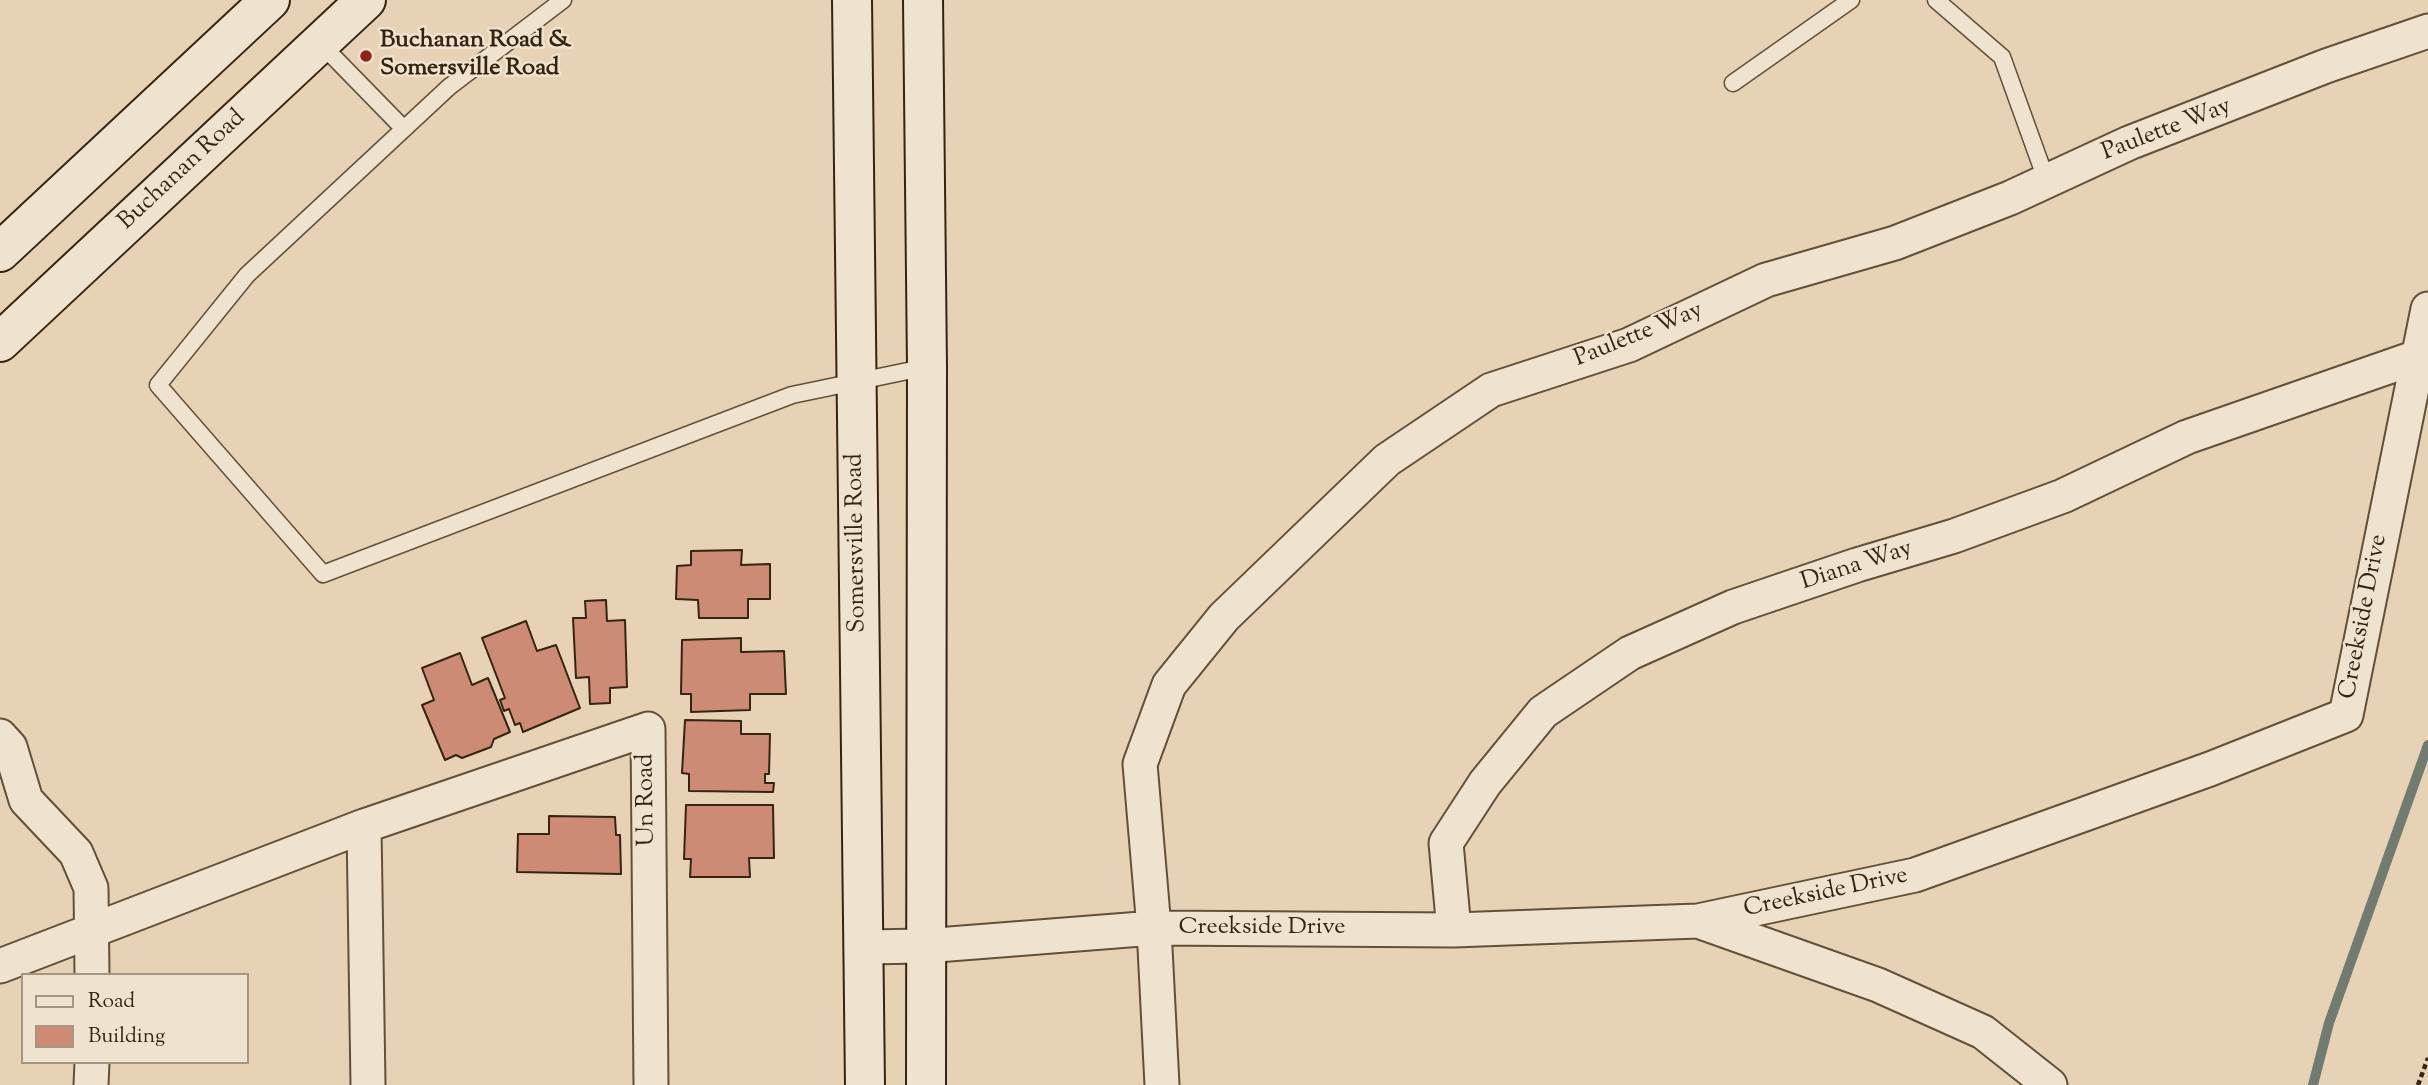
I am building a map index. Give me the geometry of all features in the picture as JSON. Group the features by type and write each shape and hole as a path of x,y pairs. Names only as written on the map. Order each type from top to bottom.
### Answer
{"main road":[{"path":"0,252 270,0"},
{"name":"Buchanan Road","path":"0,342 366,0"},
{"name":"Somersville Road","path":"852,0 864,1085"},
{"path":"923,0 927,366 924,946 926,1085"}],"street":[{"name":"Paulette Way","path":"1162,1085 1154,929 1140,764 1169,685 1224,617 1387,460 1491,390 1629,345 1766,280 1895,243 2047,182 2129,143 2326,66 2428,31"},
{"name":"Creekside Drive","path":"864,947 924,946 1154,929 1454,930 1698,920 1915,875 2210,769 2346,715 2428,309"},
{"name":"Diana Way","path":"1454,930 1446,843 1486,783 1543,712 1630,653 1733,607 1954,536 2063,496 2188,437 2417,357"},
{"name":"Un Road","path":"0,966 364,826 648,729 651,1085"},
{"path":"0,736 10,747 13,796 76,853 91,888 92,973"},
{"path":"364,826 368,1085"},
{"path":"1698,920 1878,985 1983,1032 2050,1085"},
{"path":"91,1085 92,1064"}],"lane":[{"path":"563,0 449,87 247,275 158,386 323,574 792,395 927,366"},
{"path":"1733,83 1851,0"},
{"path":"1936,0 2002,57 2047,182"},
{"path":"320,43 404,129"}],"path":[{"path":"2418,1085 2428,1058"}],"building":[{"path":"742,550 741,565 770,564 770,599 748,599 748,618 699,618 698,600 676,599 677,566 691,565 691,551"},
{"path":"606,600 607,621 625,620 627,687 610,688 610,703 590,704 589,677 576,678 573,618 586,618 585,601"},
{"path":"526,621 537,651 556,645 580,708 523,732 520,723 515,725 509,709 504,711 500,700 505,698 482,638"},
{"path":"741,638 741,652 784,651 786,694 750,694 750,710 691,712 691,694 681,694 682,640"},
{"path":"460,653 472,685 488,678 510,732 494,739 491,747 462,758 456,755 445,760 422,705 434,700 422,668"},
{"path":"685,720 741,721 741,734 770,734 769,774 765,774 765,783 774,783 773,792 689,791 689,774 682,773"},
{"path":"686,805 773,805 774,858 749,858 750,877 690,877 691,859 684,859"},
{"path":"549,816 615,817 616,835 620,835 621,874 517,872 518,834 549,834"}],"waterway":[{"path":"2313,1085 2329,1023 2428,745"}],"place":[{"name":"Buchanan Road & Somersville Road","path":"366,56"}]}
